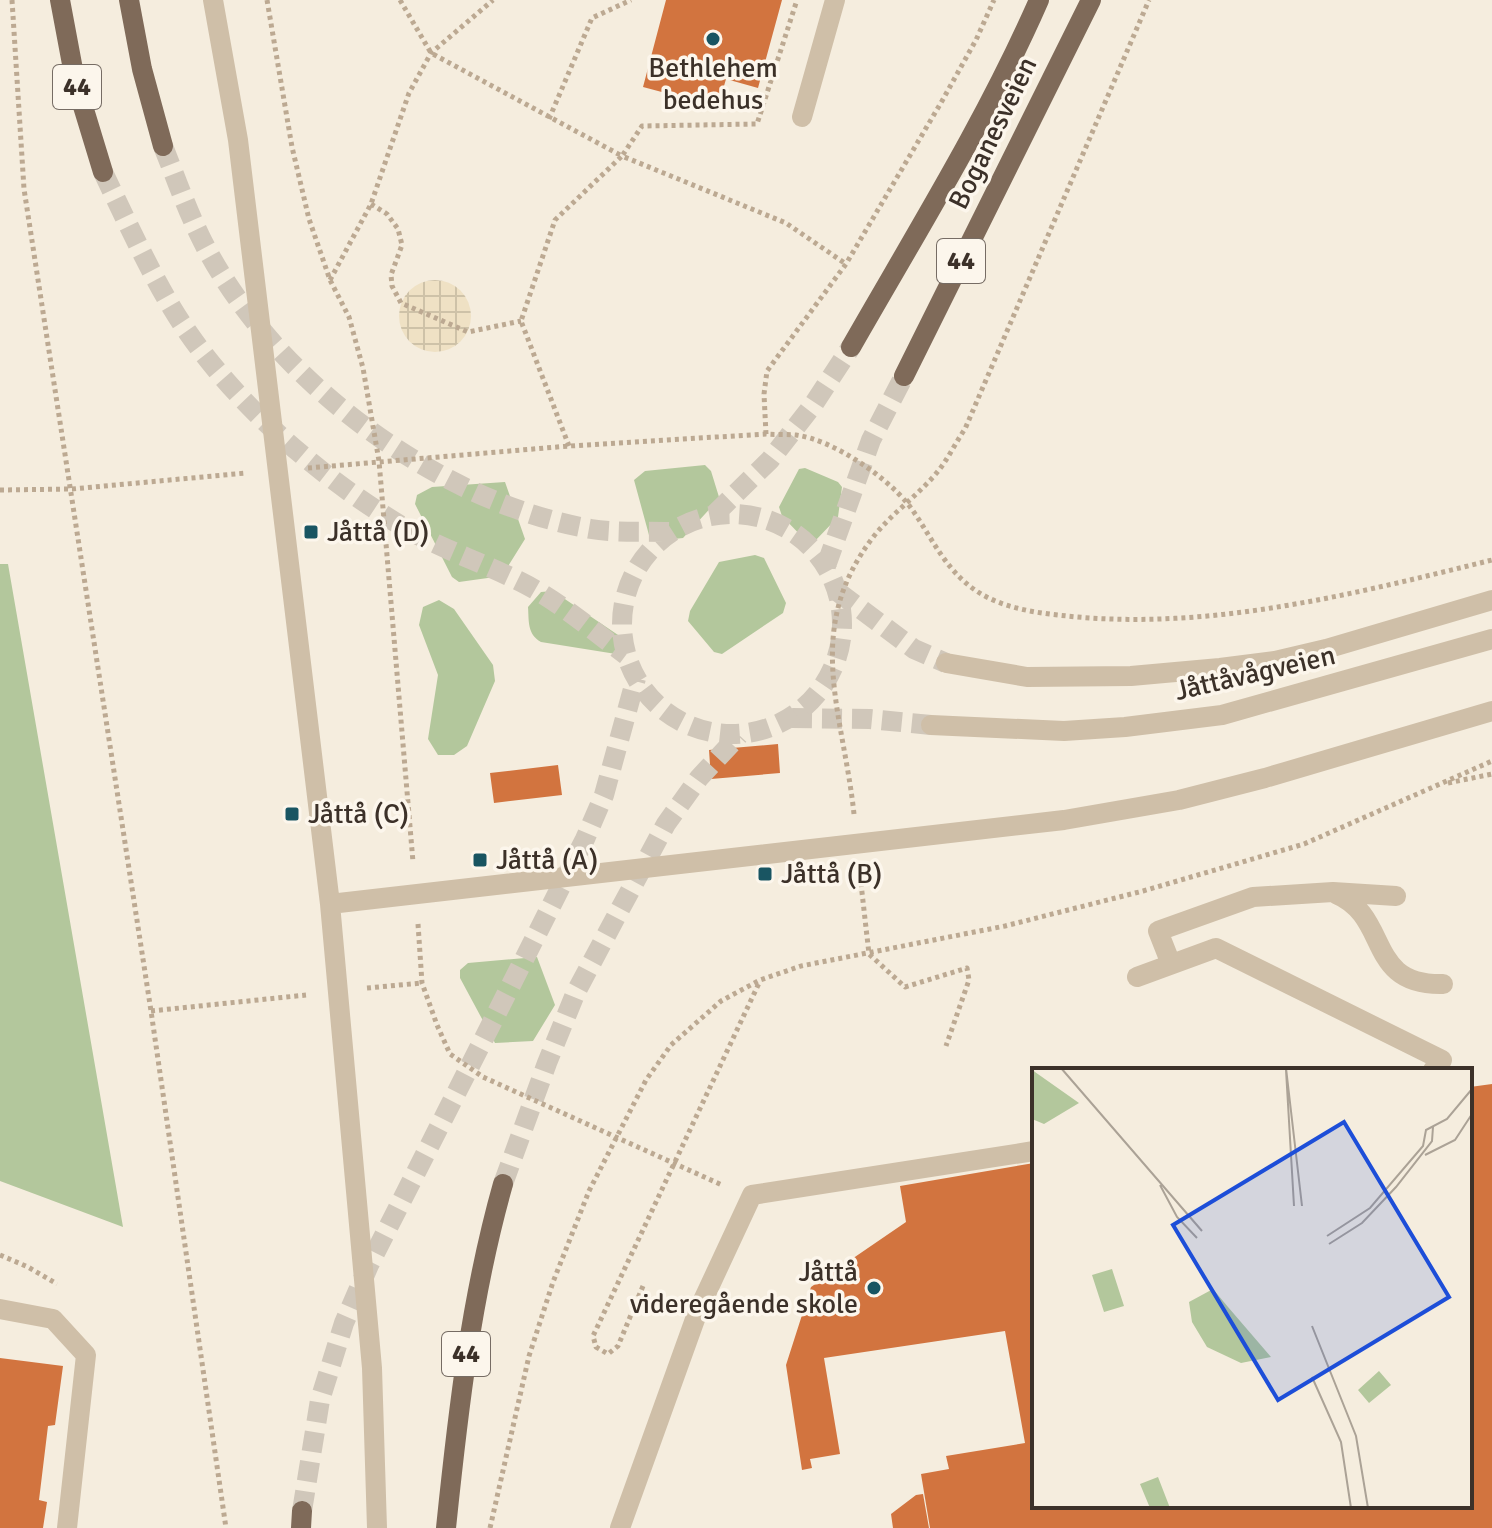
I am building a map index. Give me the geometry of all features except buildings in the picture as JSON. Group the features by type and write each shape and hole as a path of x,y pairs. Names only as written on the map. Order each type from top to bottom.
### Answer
{"main road":[{"name":"44","path":"60,0 75,80 103,172"},
{"name":"44","path":"129,0 142,69 163,146"},
{"name":"Boganesveien","path":"851,347 1014,57 1039,0"},
{"name":"Boganesveien","path":"904,376 1091,0"},
{"name":"44","path":"446,1528 459,1396 472,1315 503,1184"}],"street":[{"path":"213,0 238,140 330,904 372,1368 377,1528"},
{"path":"802,117 835,0"},
{"name":"Jåttåvågveien","path":"946,663 1027,677 1131,676 1220,668 1275,661 1326,649 1492,600"},
{"name":"Jåttåvågveien","path":"931,725 1064,731 1222,715 1492,639"},
{"path":"330,904 1064,820 1179,800 1492,711"},
{"path":"1333,892 1359,908 1369,921 1382,956 1395,970 1429,985 1443,984"},
{"path":"1171,964 1158,931 1253,897 1284,893 1396,896 1378,912 1376,939"},
{"path":"1137,977 1216,948 1442,1060 1435,1068"},
{"path":"620,1528 698,1311 752,1195 1032,1151"},
{"path":"0,1309 53,1319 86,1355 67,1528"}],"path":[{"path":"12,0 24,189 151,1011 226,1528"},
{"path":"267,0 292,147 309,219 330,280 353,330 363,368 379,461 412,844"},
{"path":"400,0 431,53 622,156 786,223 846,264"},
{"path":"330,280 371,204 409,93 431,53 493,0"},
{"path":"549,119 592,18 631,0"},
{"path":"569,446 521,321 555,220 622,156 642,126 757,124 797,0"},
{"path":"766,434 767,371 846,264 942,101 994,0"},
{"path":"853,804 833,691 834,627 839,596 875,534 938,471 977,406 1149,0"},
{"path":"371,204 387,214 398,229 402,245 391,275 392,286 401,303 468,332 521,321"},
{"path":"329,466 569,446 766,434 797,435 829,445 869,470 907,503 951,568 975,590 1004,604 1066,616 1127,621 1207,617 1325,598 1492,560"},
{"path":"0,490 72,489 240,474"},
{"path":"490,1528 529,1356 553,1282 589,1191 646,1080 671,1045 721,1001 760,980 801,966 1036,918 1143,891 1304,844 1492,761"},
{"path":"1436,786 1492,774"},
{"path":"861,886 869,954 905,987 967,968 969,980 946,1046"},
{"path":"418,933 422,983 450,1054 483,1077 725,1186"},
{"path":"643,1286 618,1346 608,1354 596,1347 593,1336 760,980"},
{"path":"379,987 422,983"},
{"path":"151,1011 292,997"}],"green space":[{"path":"705,465 711,471 719,497 716,502 683,538 655,541 649,535 634,480 645,471"},
{"path":"805,468 838,482 842,487 838,517 814,542 807,542 782,516 779,507 799,469"},
{"path":"505,482 525,539 502,576 459,582 452,577 415,504 417,495 432,487"},
{"path":"755,555 764,558 786,603 783,613 722,654 714,652 688,621 690,611 719,562"},
{"path":"0,564 8,564 123,1227 0,1181"},
{"path":"553,591 621,637 616,654 536,639 530,627 528,607 541,592"},
{"path":"439,600 454,609 493,665 495,681 467,746 454,755 438,755 428,739 438,675 419,625 423,607"},
{"path":"537,957 555,1005 533,1041 495,1043 460,978 460,970 468,963"}],"shaded area":[{"path":"428,280 442,280 461,290 471,309 471,323 461,342 442,352 428,352 409,342 399,323 399,309 409,290"}],"tunnel":[{"path":"163,146 200,236 230,288 268,338 313,384 363,426 417,462 474,492 533,514 591,529 670,532"},
{"path":"103,172 172,308 218,372 275,432 339,484 405,528 535,590 626,655"},
{"path":"715,514 770,460 813,405 851,347"},
{"path":"826,566 871,440 904,376"},
{"path":"732,514 774,522 810,546 834,582 842,624 834,666 810,702 774,726 732,734 690,726 654,702 630,666 622,624 630,582 654,546 690,522 732,514"},
{"path":"838,592 914,649 946,663"},
{"path":"302,1511 320,1400 344,1323 369,1265 585,839 604,795 636,678"},
{"path":"792,718 870,719 931,725"},
{"path":"503,1184 576,992 666,824 699,778 739,735"}],"place":[{"name":"Bethlehem bedehus","path":"713,39"},
{"name":"Jåttå (D)","path":"311,532"},
{"name":"Jåttå (C)","path":"292,814"},
{"name":"Jåttå (A)","path":"480,860"},
{"name":"Jåttå (B)","path":"765,874"},
{"name":"Jåttå videregående skole","path":"874,1288"}]}
